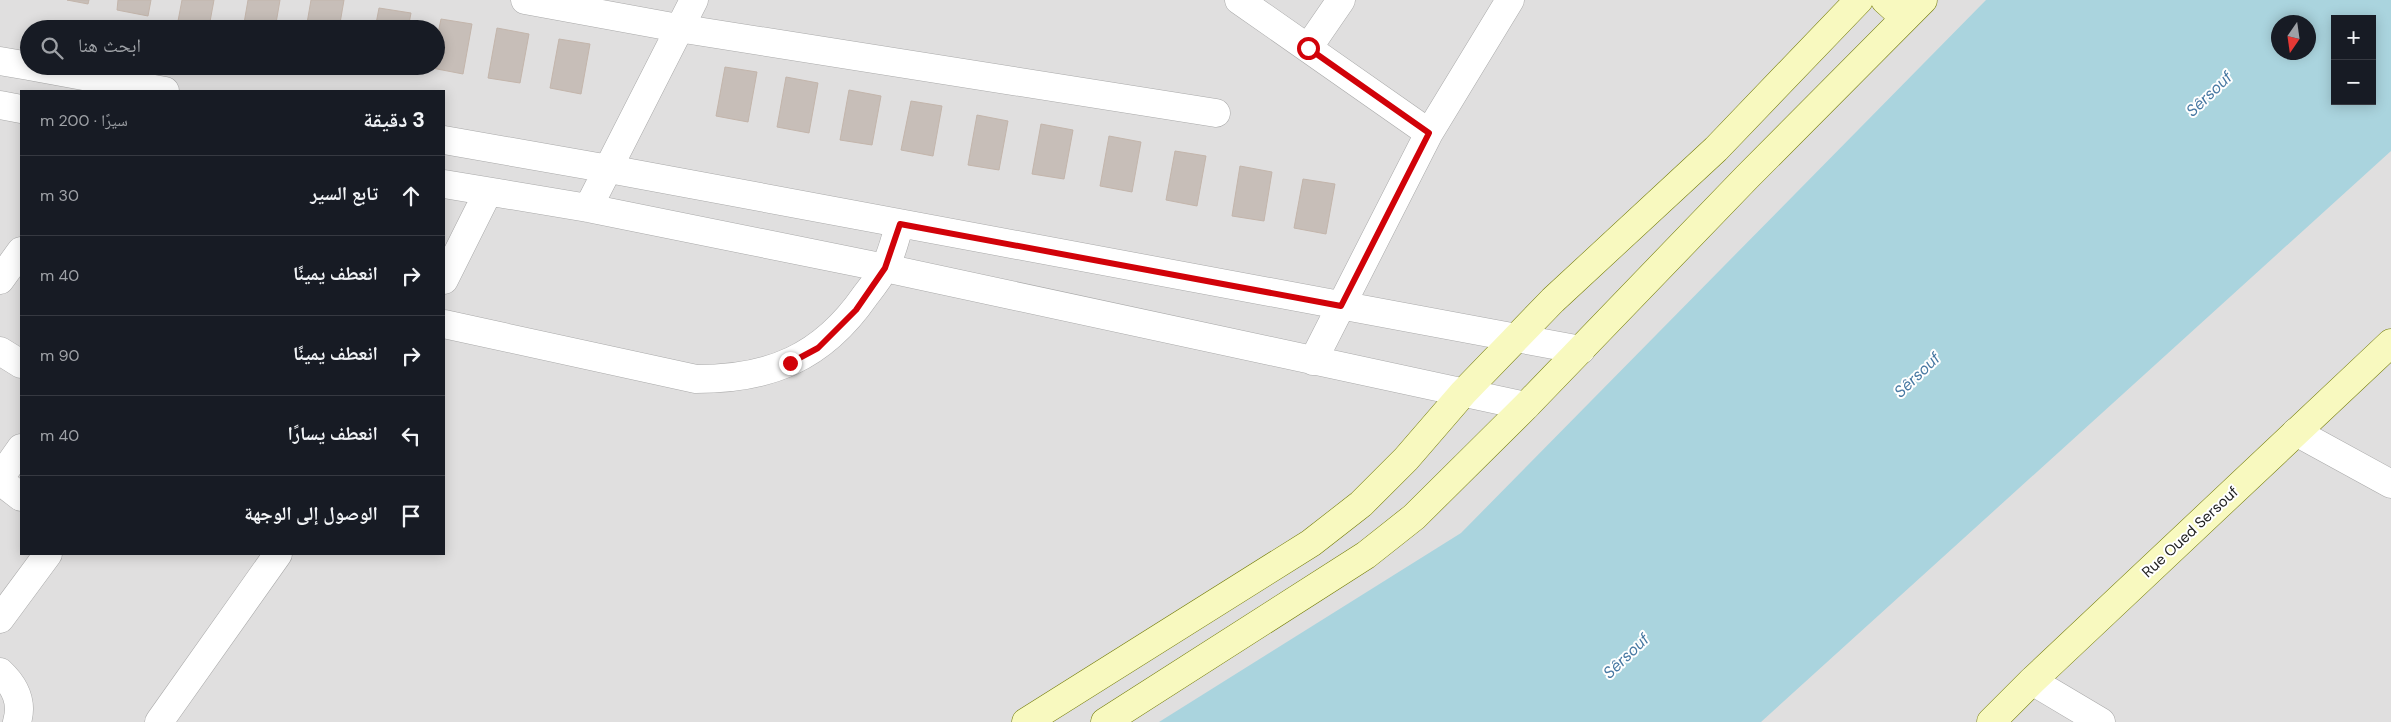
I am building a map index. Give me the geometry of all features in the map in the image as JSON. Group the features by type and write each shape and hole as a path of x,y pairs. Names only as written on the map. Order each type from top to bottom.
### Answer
{"street":[{"path":"526,0 678,28 1216,113"},
{"path":"588,208 678,28 694,0"},
{"path":"1239,0 1429,133"},
{"path":"1308,48 1341,0"},
{"path":"1313,361 1429,133 1510,0"},
{"path":"1026,722 1311,543 1336,525 1384,482 1463,393 1552,300 1716,148 1860,0"},
{"path":"1105,722 1340,572 1390,537 1414,517 1526,406 1914,9 1885,0"},
{"path":"0,61 20,64"},
{"path":"60,75 97,86 151,90"},
{"path":"0,105 20,109"},
{"path":"445,140 609,168 1581,350"},
{"path":"1716,148 1748,177"},
{"path":"445,184 588,208 885,268 1526,406"},
{"path":"445,278 488,192"},
{"path":"445,324 665,374 696,379 728,379 760,374 782,366 818,348 856,310 885,268 900,224"},
{"path":"0,280 20,252"},
{"name":"Rue Oued Sersouf","path":"1991,722 2032,681 2391,343"},
{"path":"0,350 20,363"},
{"path":"2296,432 2391,484"},
{"path":"20,449 0,479 20,496"},
{"path":"0,618 47,555"},
{"path":"159,722 277,555"},
{"path":"1140,649 1164,685"},
{"path":"0,672 10,681 16,691 19,703 17,722"},
{"path":"2032,681 2101,722"}],"shaded area":[{"path":"0,0 2391,0 2391,722 0,722"}],"water":[{"name":"Sêrsouf","path":"1986,0 2391,0 2391,151 1761,722 1159,722 1461,533"}],"building":[{"path":"67,0 89,0 88,4"},
{"path":"118,0 151,0 148,16 117,10"},
{"path":"182,0 214,0 210,20 178,20"},
{"path":"248,0 280,0 277,20 245,20"},
{"path":"311,0 344,0 341,20 308,20"},
{"path":"379,8 411,13 410,20 377,20"},
{"path":"441,19 472,24 463,74 445,71 445,20"},
{"path":"497,28 529,34 520,83 488,78"},
{"path":"559,39 590,44 581,94 550,88"},
{"path":"725,67 757,72 748,122 716,116"},
{"path":"786,77 818,83 809,133 777,127"},
{"path":"849,90 881,96 872,145 840,140"},
{"path":"911,101 942,106 933,156 901,150"},
{"path":"977,115 1008,121 999,170 968,165"},
{"path":"1041,124 1073,130 1064,179 1032,174"},
{"path":"1109,136 1141,142 1132,192 1100,186"},
{"path":"1175,151 1206,156 1197,206 1166,200"},
{"path":"1240,166 1272,172 1264,221 1232,216"},
{"path":"1303,179 1335,184 1326,234 1294,228"}],"route":[{"path":"790,363 818,348 856,310 885,268 900,224 1341,306 1429,133 1308,48"}]}
